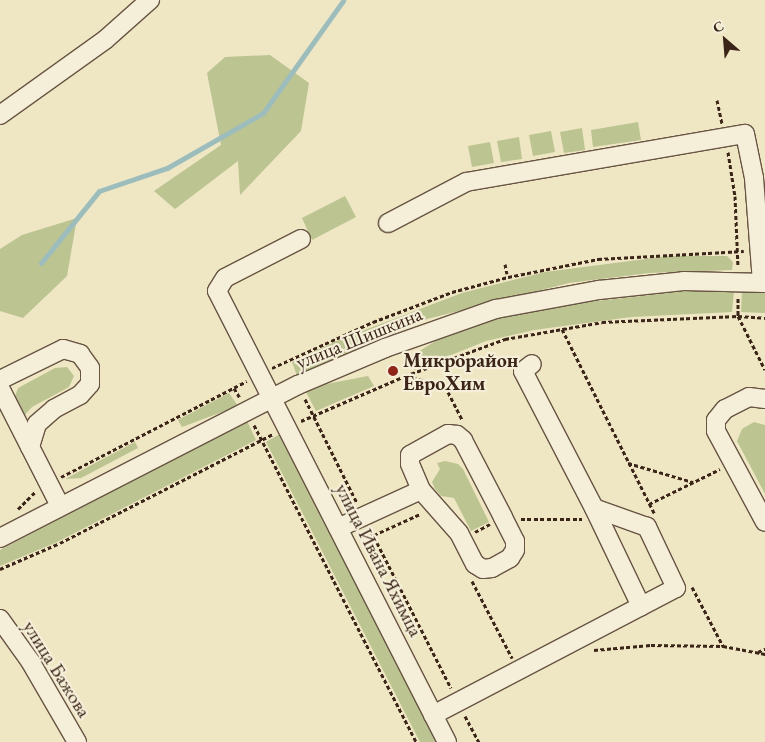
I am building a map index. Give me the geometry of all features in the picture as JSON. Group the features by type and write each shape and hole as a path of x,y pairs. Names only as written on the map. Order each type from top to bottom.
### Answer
{"street":[{"path":"0,115 106,39 150,0"},
{"path":"388,223 466,182 745,134 754,178 763,283"},
{"name":"улица Ивана Яхимца","path":"301,239 225,278 217,291 447,742"},
{"name":"улица Шишкина","path":"0,538 272,398 385,348 496,309 599,290 684,281 763,283"},
{"path":"0,380 63,348 80,354 90,368 90,384 80,395 54,409 37,424 30,447"},
{"path":"532,364 523,371 594,508 641,606"},
{"path":"0,388 60,506"},
{"path":"765,399 749,398 725,409 716,420 716,431 765,522"},
{"path":"448,434 457,435 463,440 503,518 515,541 515,550 510,558 492,568 483,569 475,564 462,538 421,490 410,464 410,455 448,434"},
{"path":"338,528 421,490"},
{"path":"433,715 676,588 647,527 594,508"},
{"name":"улица Бажова","path":"0,619 30,661 77,742"}],"path":[{"path":"717,100 735,196 738,316 765,370"},
{"path":"505,264 507,274"},
{"path":"562,329 658,521"},
{"path":"304,396 479,742"},
{"path":"254,425 416,742"},
{"path":"0,569 60,543 276,432"},
{"path":"628,463 694,482"},
{"path":"649,504 722,467 727,474"},
{"path":"373,535 426,511"},
{"path":"462,538 503,518"},
{"path":"470,577 518,670"},
{"path":"688,579 724,646"},
{"path":"586,651 651,645 724,646 765,654"},
{"path":"758,653 765,649"}],"green space":[{"path":"270,55 309,83 301,131 240,195 238,161 175,209 154,191 221,145 207,73 225,57"},
{"path":"638,122 641,140 593,147 591,130"},
{"path":"582,128 585,150 564,153 560,132"},
{"path":"551,131 555,152 533,156 529,135"},
{"path":"519,137 522,159 501,162 497,141"},
{"path":"490,142 494,163 472,167 468,146"},
{"path":"345,196 356,217 312,240 302,218"},
{"path":"77,218 67,276 23,318 0,311 0,249 22,235"},
{"path":"669,256 727,256 733,262 732,270 649,273 569,283 427,319 297,376 292,362 341,339 462,293 545,272"},
{"path":"695,290 734,291 732,312 631,317 534,330 486,341 414,370 408,358 452,331 543,307"},
{"path":"742,292 765,293 765,313 741,312"},
{"path":"67,367 74,376 69,387 32,407 24,416 14,399 18,388 55,368"},
{"path":"368,376 374,386 316,411 306,392 321,385"},
{"path":"229,393 238,406 182,427 178,420"},
{"path":"247,421 256,440 57,542 0,566 0,550"},
{"path":"754,422 765,425 765,494 737,441 742,429"},
{"path":"280,434 437,742 420,742 266,442"},
{"path":"135,442 138,448 81,478 65,479"},
{"path":"445,461 458,464 463,469 489,522 471,531 454,498 441,496 435,489 432,482 440,469 437,463"}],"waterway":[{"path":"41,263 99,191 167,168 263,113 343,1"}],"place":[{"name":"Микрорайон ЕвроХим","path":"393,371"}]}
